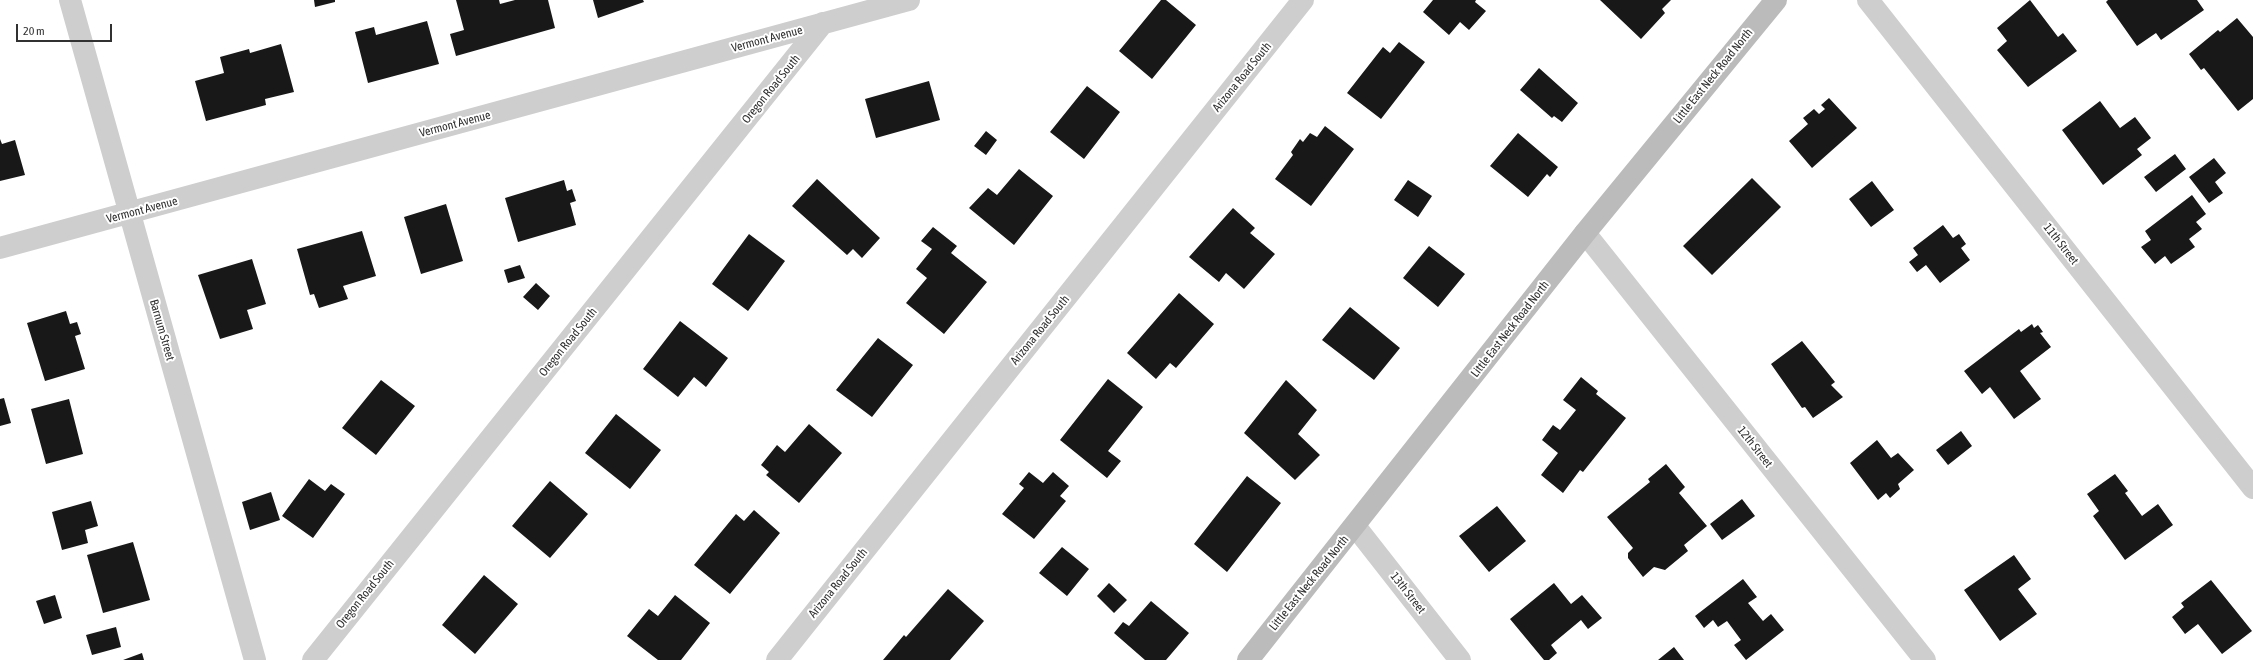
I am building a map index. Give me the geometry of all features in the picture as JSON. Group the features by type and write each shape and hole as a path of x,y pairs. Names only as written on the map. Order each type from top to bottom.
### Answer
{"main road":[{"name":"Little East Neck Road North","path":"1248,660 1585,233 1776,0"}],"street":[{"name":"Barnum Street","path":"70,0 255,660"},
{"name":"Vermont Avenue","path":"0,248 130,214 909,0"},
{"name":"Arizona Road South","path":"777,660 1303,0"},
{"name":"11th Street","path":"1868,0 2253,488"},
{"name":"Oregon Road South","path":"312,660 824,23"},
{"name":"12th Street","path":"1585,233 1925,660"},
{"name":"13th Street","path":"1355,526 1460,660"}],"building":[{"path":"314,0 335,0 335,2 315,7"},
{"path":"456,0 499,0 500,4 515,0 548,0 555,28 456,56 450,34 464,30"},
{"path":"593,0 643,0 644,2 598,18"},
{"path":"1161,0 1166,0 1196,25 1152,79 1119,51"},
{"path":"1433,0 1476,0 1475,2 1486,11 1469,30 1460,22 1449,35 1423,12"},
{"path":"1600,0 1671,0 1662,9 1665,13 1641,39"},
{"path":"2030,0 2058,37 2063,33 2077,51 2028,87 1997,50 2007,41 1997,28"},
{"path":"2108,0 2197,0 2204,10 2161,40 2156,33 2137,46 2106,2"},
{"path":"2237,18 2253,37 2253,99 2238,111 2204,68 2201,70 2189,54 2218,30 2220,32"},
{"path":"427,21 439,64 368,83 355,32 374,27 376,35"},
{"path":"1399,42 1425,62 1381,119 1347,93 1383,47 1390,53"},
{"path":"281,44 294,92 265,99 266,105 206,121 195,81 224,73 220,57 249,49 250,53"},
{"path":"1539,68 1578,103 1562,122 1554,116 1552,118 1520,90"},
{"path":"929,81 940,120 876,138 865,99"},
{"path":"1087,86 1120,112 1084,159 1050,132"},
{"path":"1829,98 1857,128 1812,168 1789,141 1808,124 1803,118 1814,109 1819,114 1825,109 1821,105"},
{"path":"2100,101 2120,128 2135,117 2151,138 2137,149 2142,155 2103,185 2062,130"},
{"path":"1325,126 1354,149 1311,206 1275,179 1293,155 1291,152 1300,139 1303,142 1310,133 1317,137"},
{"path":"986,131 997,140 986,155 974,146"},
{"path":"1518,133 1558,167 1550,177 1547,174 1528,197 1490,166"},
{"path":"0,139 2,144 15,140 25,175 0,181"},
{"path":"2175,154 2186,169 2156,192 2144,177"},
{"path":"2214,158 2226,173 2215,182 2223,193 2209,203 2189,177"},
{"path":"1019,169 1053,196 1014,245 969,208 988,188 997,195"},
{"path":"1752,178 1781,207 1712,275 1683,246"},
{"path":"817,179 880,238 862,258 853,249 847,255 792,206"},
{"path":"564,180 567,191 572,189 576,201 570,203 576,225 518,242 505,198"},
{"path":"1408,180 1432,196 1418,217 1394,200"},
{"path":"1872,181 1894,210 1871,227 1849,199"},
{"path":"2192,195 2206,214 2196,222 2202,229 2189,239 2195,247 2171,264 2165,256 2155,264 2141,247 2151,240 2145,231"},
{"path":"446,204 463,261 421,274 404,217"},
{"path":"1233,208 1255,228 1250,233 1275,254 1244,289 1226,273 1219,282 1189,257"},
{"path":"1943,225 1953,238 1959,234 1966,244 1961,248 1970,260 1940,283 1926,265 1917,272 1909,262 1918,255 1913,248"},
{"path":"933,227 957,246 951,253 987,282 944,334 906,303 927,278 916,269 932,249 921,241"},
{"path":"362,231 376,276 343,286 348,299 319,308 314,294 310,295 297,249"},
{"path":"749,234 785,261 748,311 712,284"},
{"path":"1429,246 1465,274 1438,307 1403,278"},
{"path":"252,259 266,304 247,310 253,329 220,339 198,275"},
{"path":"520,265 525,278 508,283 504,270"},
{"path":"536,283 550,296 538,310 523,297"},
{"path":"1179,293 1214,324 1176,368 1170,363 1156,379 1127,353"},
{"path":"1350,307 1400,348 1374,380 1322,340"},
{"path":"66,311 70,324 77,322 81,334 75,336 85,369 45,381 27,323"},
{"path":"680,321 728,358 706,387 694,377 678,397 643,369"},
{"path":"2032,324 2034,328 2038,325 2043,332 2040,333 2051,347 2020,371 2041,399 2014,419 1990,387 1982,394 1964,371 2019,329 2021,332"},
{"path":"878,338 913,365 872,417 836,390"},
{"path":"1802,341 1835,382 1831,385 1843,397 1813,418 1805,407 1802,408 1771,364"},
{"path":"1581,377 1598,391 1596,394 1626,418 1583,472 1580,470 1563,493 1541,475 1558,453 1542,440 1553,425 1560,430 1576,410 1563,400"},
{"path":"1108,379 1143,407 1108,451 1121,461 1107,478 1060,440"},
{"path":"381,380 415,406 376,455 342,428"},
{"path":"1286,380 1317,410 1298,434 1320,455 1295,480 1244,433"},
{"path":"4,398 11,423 0,426 0,399"},
{"path":"69,399 83,454 46,464 31,409"},
{"path":"616,414 661,450 630,489 585,453"},
{"path":"809,424 842,453 799,503 766,475 769,472 761,465 777,445 785,452"},
{"path":"1961,431 1972,446 1948,465 1936,450"},
{"path":"1877,440 1891,458 1898,453 1914,470 1898,484 1900,489 1890,498 1886,493 1878,500 1850,463"},
{"path":"1666,464 1685,487 1679,493 1707,526 1684,545 1688,551 1665,570 1654,567 1643,577 1628,558 1628,553 1633,548 1607,517 1650,482 1648,479"},
{"path":"1029,472 1043,483 1053,472 1069,486 1060,496 1066,501 1034,539 1002,514 1024,488 1019,484"},
{"path":"2115,474 2128,491 2125,493 2142,516 2158,504 2173,525 2125,560 2093,516 2099,511 2087,494"},
{"path":"1247,476 1281,503 1227,572 1194,544"},
{"path":"309,479 325,491 331,484 345,494 313,538 282,516"},
{"path":"550,481 588,514 550,558 512,526"},
{"path":"271,492 280,520 250,530 242,502"},
{"path":"1742,499 1755,516 1722,540 1710,524"},
{"path":"91,501 98,526 85,530 88,543 62,550 52,512"},
{"path":"1497,506 1526,541 1489,572 1459,536"},
{"path":"754,510 780,533 730,594 694,565 736,514 744,521"},
{"path":"133,542 150,600 103,613 87,555"},
{"path":"1062,547 1089,569 1067,596 1039,573"},
{"path":"2014,555 2031,579 2018,589 2037,614 2000,641 1964,590"},
{"path":"484,575 518,604 475,654 442,625"},
{"path":"1743,579 1757,597 1748,603 1763,621 1771,614 1784,630 1746,660 1734,645 1741,640 1727,621 1718,627 1713,620 1704,628 1695,616"},
{"path":"2211,580 2252,631 2222,654 2198,624 2185,634 2172,617 2184,607 2181,603"},
{"path":"1109,583 1127,600 1114,613 1097,596"},
{"path":"1554,583 1571,604 1582,595 1602,618 1588,629 1581,620 1551,645 1557,653 1549,660 1544,660 1510,619"},
{"path":"948,589 984,621 950,660 883,660 904,635 906,637"},
{"path":"55,595 62,618 44,624 36,601"},
{"path":"675,595 710,623 681,660 658,660 627,636 649,609 658,616"},
{"path":"1151,601 1189,633 1166,660 1145,660 1114,633 1123,622 1129,626"},
{"path":"116,627 121,647 92,655 86,635"},
{"path":"1674,647 1684,660 1658,660"},
{"path":"142,653 144,660 123,660"}]}
